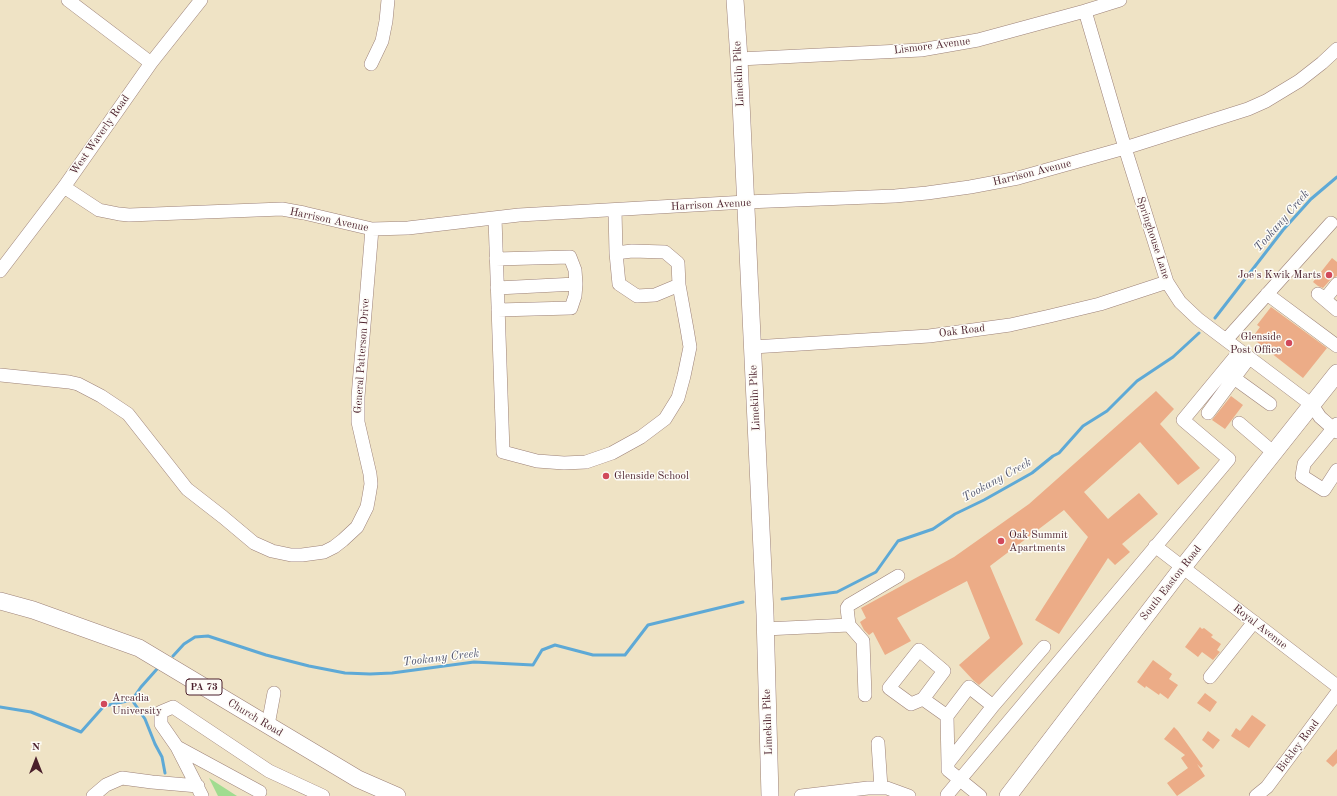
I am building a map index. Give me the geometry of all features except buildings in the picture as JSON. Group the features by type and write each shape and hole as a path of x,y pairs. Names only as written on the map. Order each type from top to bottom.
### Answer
{"main road":[{"name":"Limekiln Pike","path":"735,0 766,629 770,796"},
{"name":"South Easton Road","path":"1008,796 1183,567 1337,373"},
{"name":"Church Road","path":"0,601 32,610 139,648 358,779 398,796"}],"street":[{"path":"68,0 151,63"},
{"name":"West Waverly Road","path":"0,271 64,187 151,63 201,0"},
{"path":"371,64 382,41 388,0"},
{"name":"Lismore Avenue","path":"739,59 921,50 978,40 1120,0"},
{"name":"Springhouse Lane","path":"1085,11 1125,148 1167,282 1180,302 1198,319 1312,405 1320,417 1336,428"},
{"name":"Harrison Avenue","path":"64,187 99,210 119,214 129,215 282,209 372,229 408,228 519,215 746,202 895,196 970,187 1018,178 1125,148 1248,109 1266,101 1299,81 1337,49"},
{"path":"615,210 616,253 619,284 637,296 654,295 679,285"},
{"path":"495,218 503,452 537,461 564,463 586,462 612,453 641,437 665,419 678,398 690,347 688,328 679,285 678,263 665,252 632,251 616,253"},
{"path":"1226,340 1331,223"},
{"name":"General Patterson Drive","path":"0,375 69,382 78,384 101,396 128,414 187,489 250,540 263,547 281,553 302,555 324,552 334,547 357,527 367,507 371,484 358,422 358,397 372,229"},
{"path":"496,259 570,257 575,270 576,284 576,296 571,308 498,310"},
{"name":"Oak Road","path":"752,347 929,336 1010,325 1100,304 1167,282"},
{"path":"497,288 576,284"},
{"path":"1337,284 1321,296 1337,310"},
{"path":"1267,294 1337,346"},
{"path":"1208,413 1234,378 1245,354"},
{"path":"947,795 1229,459 1183,420 1245,354"},
{"path":"1234,378 1270,404"},
{"path":"1239,423 1274,452"},
{"path":"1336,428 1304,464 1302,476 1324,490 1337,470"},
{"name":"Royal Avenue","path":"1156,546 1337,686"},
{"path":"865,695 863,641 849,625 847,608 849,605 898,576"},
{"path":"1210,677 1254,622"},
{"path":"766,629 804,633 833,631 849,625"},
{"path":"948,763 993,706 1044,647"},
{"path":"980,796 948,770 947,716 969,687 993,706"},
{"path":"268,725 274,693"},
{"name":"Bickley Road","path":"1256,796 1267,787 1337,694"},
{"path":"923,699 947,716"},
{"path":"200,791 177,747 161,724 162,712 173,706 269,772 323,796"},
{"path":"878,743 889,792"},
{"path":"177,747 259,794 269,772"},
{"path":"93,796 106,785 122,778 200,791"},
{"path":"801,796 852,793 868,788 909,796"}],"green space":[{"path":"209,778 237,796 218,796"}],"waterway":[{"name":"Tookany Creek","path":"1215,318 1283,230 1311,199 1337,177"},
{"name":"Tookany Creek","path":"782,599 837,592 876,572 898,541 933,529 955,514 984,500 1032,473 1059,453 1083,426 1107,411 1137,381 1173,357 1199,333"},
{"name":"Tookany Creek","path":"173,656 184,644 195,637 208,636 266,655 345,673 392,673 474,662 533,665 542,650 555,645 593,655 625,655 648,625 743,602"},
{"name":"Tookany Creek","path":"0,707 31,712 81,732 104,706 132,700 157,669"},
{"path":"132,700 145,719 162,757 165,773"}],"place":[{"name":"Joe's Kwik Marts","path":"1329,275"},
{"name":"Glenside Post Office","path":"1289,343"},
{"name":"Glenside School","path":"606,476"},
{"name":"Oak Summit Apartments","path":"1001,541"},
{"name":"Arcadia University","path":"104,704"}]}
